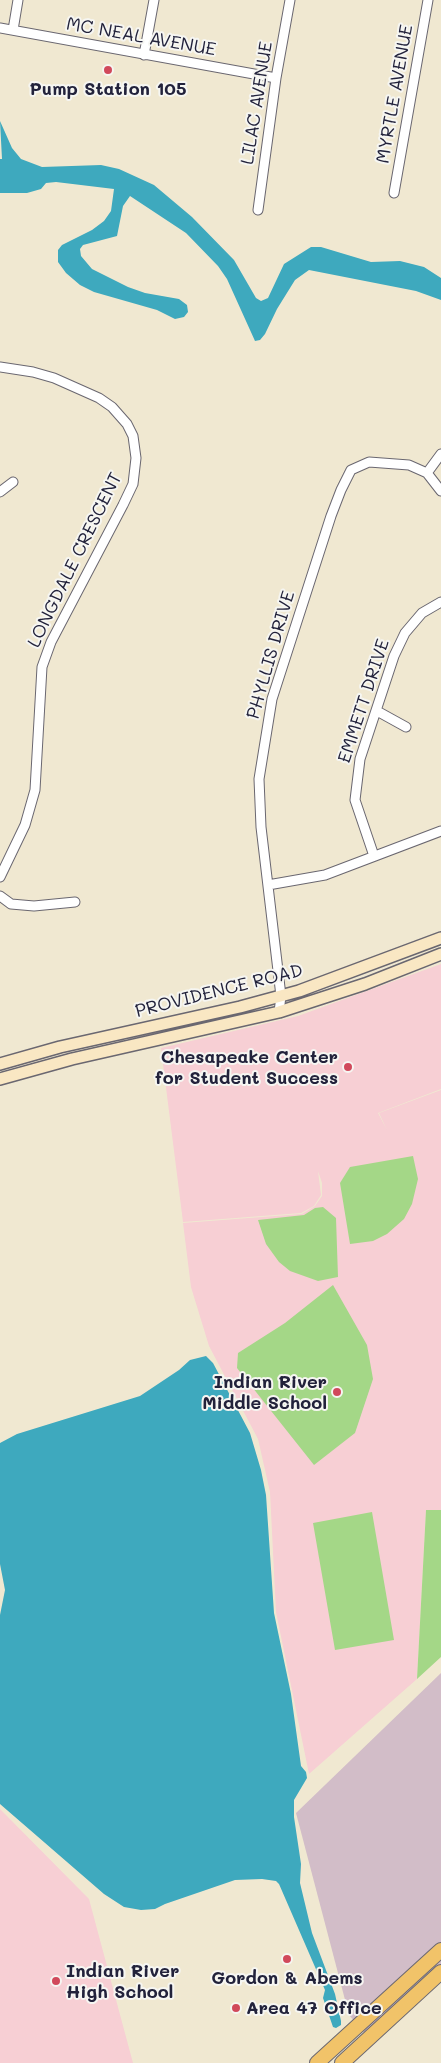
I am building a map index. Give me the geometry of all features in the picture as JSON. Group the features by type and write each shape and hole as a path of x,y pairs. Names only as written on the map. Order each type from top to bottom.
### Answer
{"main road":[{"name":"PROVIDENCE ROAD","path":"0,1064 60,1047 281,996 356,971 441,938"},
{"name":"PROVIDENCE ROAD","path":"0,1079 72,1059 279,1012 365,984 441,954"},
{"path":"322,2061 441,1950"},
{"path":"342,2063 441,1972"}],"street":[{"path":"13,30 18,0"},
{"path":"144,55 154,0"},
{"name":"LILAC AVENUE","path":"258,210 276,78 290,0"},
{"name":"MYRTLE AVENUE","path":"394,193 428,0"},
{"name":"MC NEAL AVENUE","path":"0,28 276,78"},
{"name":"LONGDALE CRESCENT","path":"0,367 33,372 54,378 99,398 112,407 127,424 134,436 136,458 133,484 51,642 42,667 34,790 25,825 0,877"},
{"path":"441,454 427,473 441,491"},
{"name":"PHYLLIS DRIVE","path":"279,1012 281,996 261,827 259,779 272,699 331,516 345,480 356,466 369,462 394,462 409,465 427,473"},
{"path":"0,492 14,482"},
{"name":"EMMETT DRIVE","path":"374,856 359,817 356,793 360,759 394,656 405,633 422,612 441,602"},
{"path":"377,711 406,727"},
{"path":"268,885 325,875 441,831"},
{"path":"0,896 12,904 34,906 75,902"}],"shaded area":[{"name":"Indian River Middle School","path":"441,964 441,1089 378,1113 387,1130 379,1113 441,1090 441,1510 426,1510 417,1679 309,1774 276,1612 270,1492 258,1439 209,1346 191,1287 183,1223 302,1214 315,1206 322,1196 322,1183 318,1171 321,1195 314,1206 301,1213 183,1222 161,1048 298,1016"},
{"path":"441,1673 441,1982 373,2043 349,2015 296,1813"},
{"name":"Indian River High School","path":"0,1809 89,1899 133,2063 0,2063"}],"green space":[{"path":"413,1156 418,1179 412,1204 404,1219 387,1234 373,1241 350,1244 340,1183 350,1167"},
{"path":"323,1207 336,1218 338,1277 318,1281 290,1271 279,1262 266,1244 258,1220 304,1215 315,1208"},
{"path":"333,1285 367,1345 373,1379 355,1433 314,1465 237,1368 238,1353 285,1323"},
{"path":"426,1510 441,1510 441,1657 417,1679"},
{"path":"372,1512 394,1640 335,1650 313,1523"}],"water":[{"path":"0,121 12,148 21,159 42,167 101,165 119,169 154,185 192,217 234,260 256,298 261,301 268,298 284,264 311,247 321,247 371,262 400,261 424,267 441,278 441,300 416,291 309,270 295,280 277,309 265,334 260,340 255,341 227,279 218,266 186,233 130,196 123,206 117,236 83,245 80,249 81,256 92,269 128,287 145,293 179,299 187,305 188,312 184,317 175,319 157,310 94,292 80,285 66,273 58,262 58,250 62,245 92,230 104,221 111,211 114,189 56,182 46,183 41,189 27,193 0,193 0,159 2,159"},
{"path":"206,1356 213,1363 250,1433 266,1495 274,1613 291,1694 301,1766 306,1772 307,1778 294,1800 294,1817 301,1864 300,1883 312,1933 335,1994 341,2021 341,2025 336,2028 333,2027 323,1998 325,1990 279,1884 276,1881 262,1879 235,1880 155,1909 141,1910 124,1907 104,1894 0,1804 0,1615 5,1590 0,1564 0,1443 17,1434 140,1396 179,1370 190,1360"}],"place":[{"name":"Pump Station 105","path":"108,70"},
{"name":"Chesapeake Center for Student Success","path":"348,1067"},
{"name":"Indian River Middle School","path":"337,1392"},
{"name":"Gordon & Abems","path":"287,1959"},
{"name":"Indian River High School","path":"56,1981"},
{"name":"Area 47 Office","path":"236,2008"}]}
